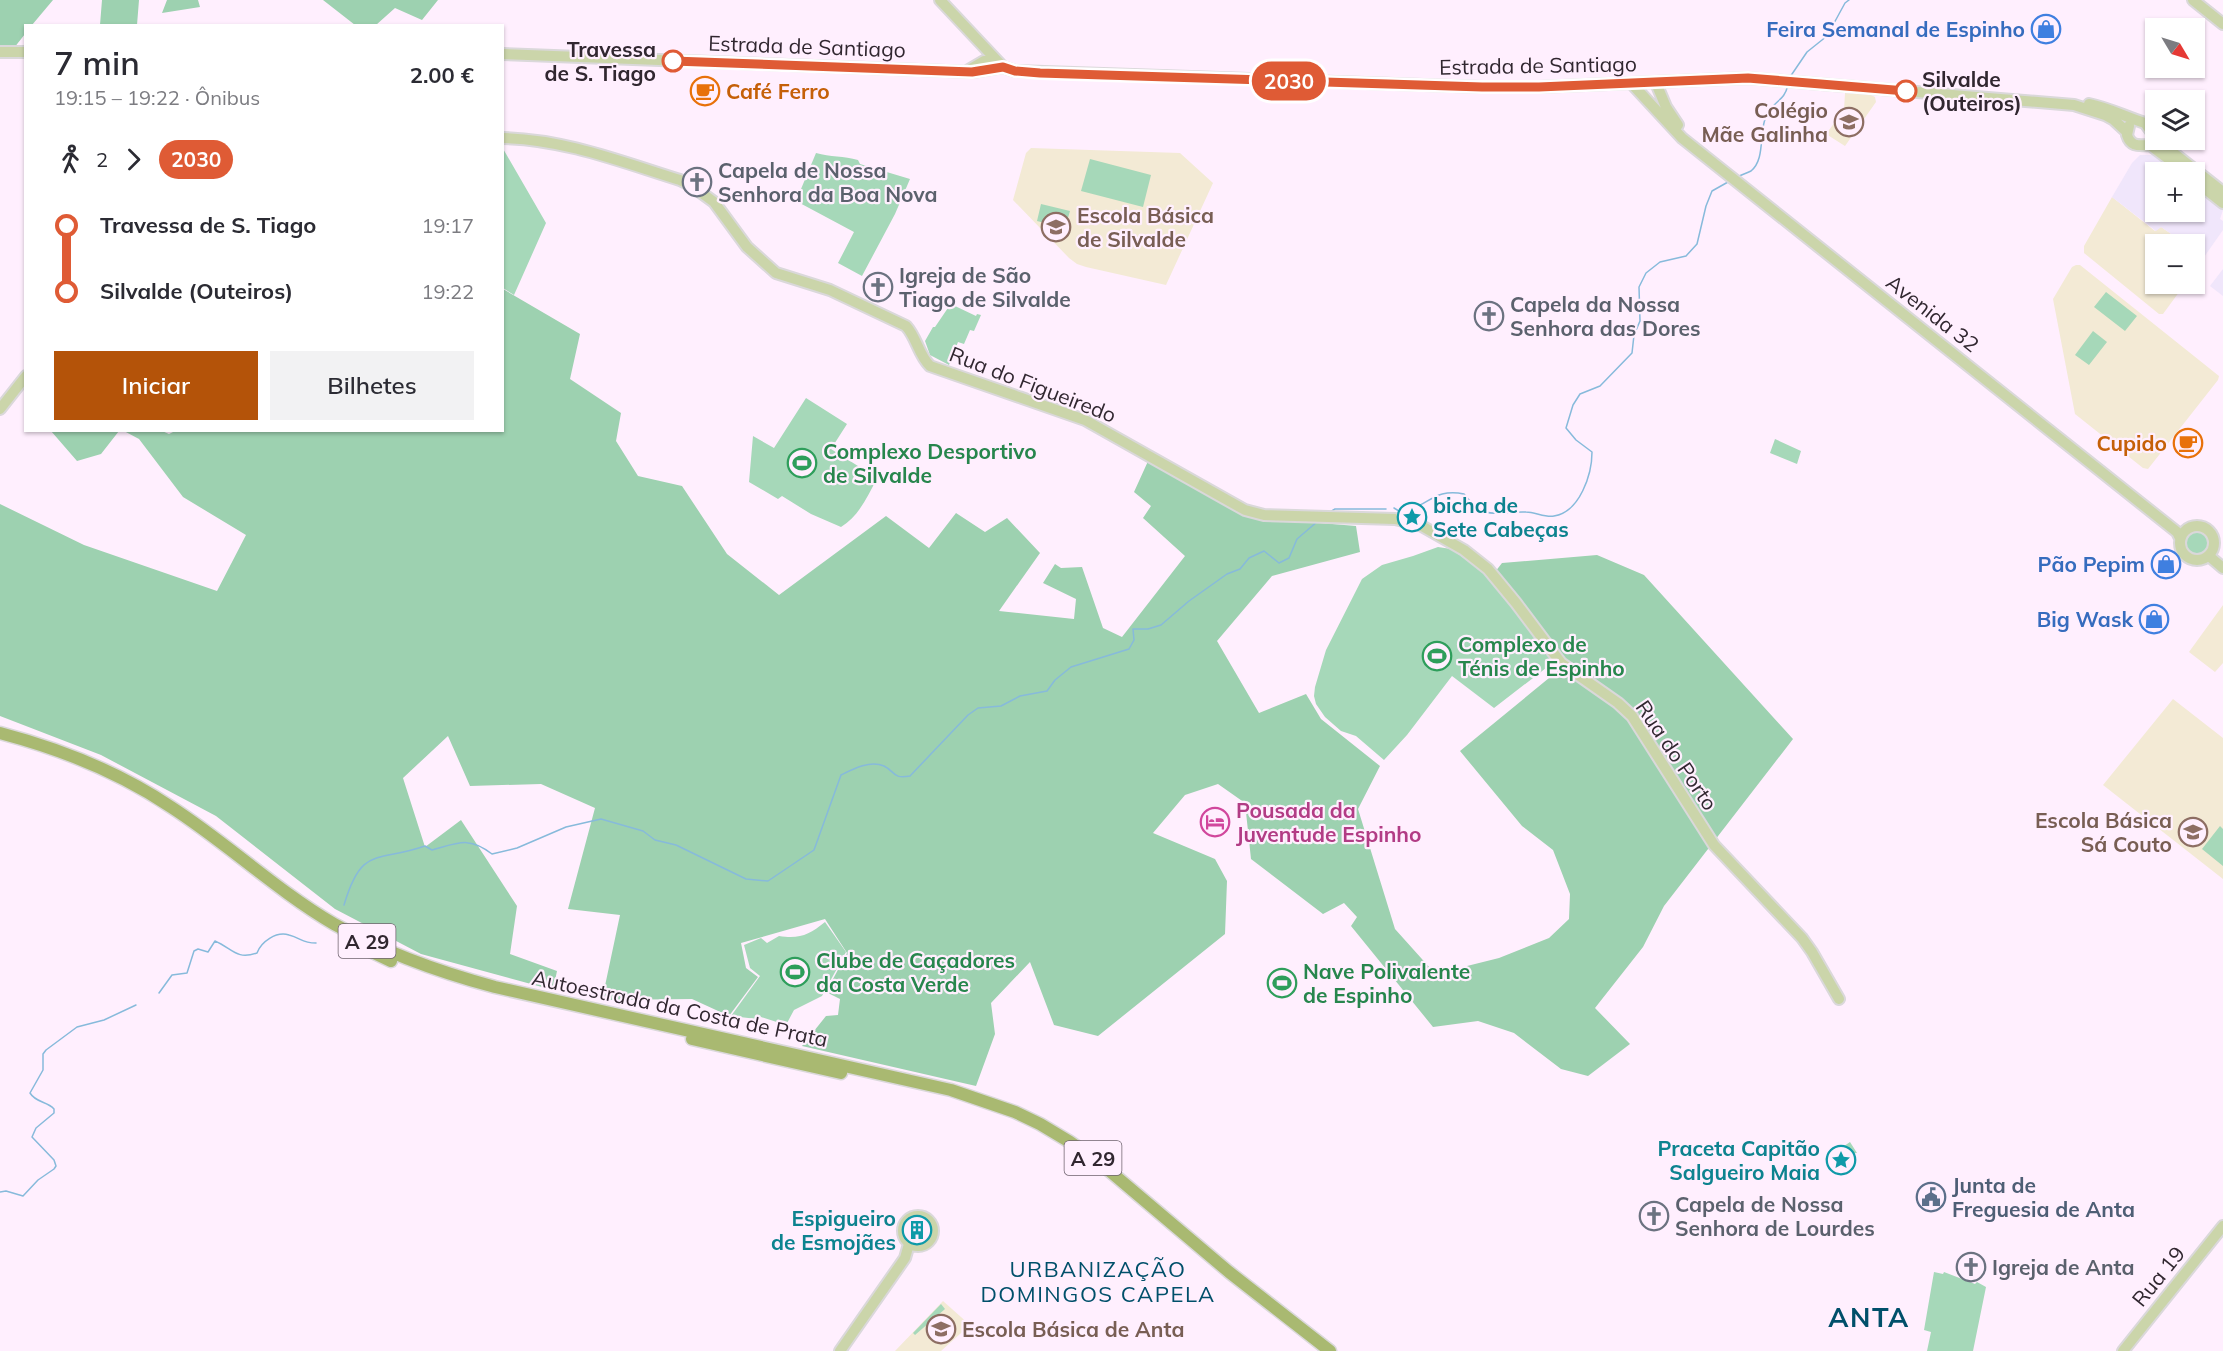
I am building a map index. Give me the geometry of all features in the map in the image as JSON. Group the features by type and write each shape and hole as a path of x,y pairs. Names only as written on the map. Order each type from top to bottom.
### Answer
{"highway":[{"name":"Autoestrada da Costa de Prata","path":"0,733 74,756 138,786 193,822 289,894 333,923 406,959 447,974 495,987 776,1053 951,1090 985,1100 1040,1124 1099,1162 1228,1272 1330,1351"},
{"name":"Autoestrada da Costa de Prata","path":"0,741 72,764 134,793 181,823 284,900 329,930 403,967 493,995 776,1053"},
{"name":"Autoestrada da Costa de Prata","path":"807,1060 982,1107 1037,1132 1094,1169 1223,1278 1318,1351"}],"main road":[{"path":"940,0 989,60"},
{"path":"2193,0 2223,24"},
{"path":"0,52 24,52"},
{"name":"Estrada de Santiago","path":"504,54 966,71 989,60 1015,71 1040,73 1470,87 1632,84 1748,78 2077,104 2114,120 2127,132"},
{"path":"1666,114 1668,91 1677,82"},
{"name":"Avenida 32","path":"1656,83 1653,87 1654,94 1666,114"},
{"name":"Avenida 32","path":"1632,84 1725,168 2177,532 2180,538"},
{"path":"2077,104 2108,108 2137,122 2145,123"},
{"path":"2137,122 2129,126 2127,132 2127,138 2132,144 2150,145 2173,162"},
{"name":"Rua do Figueiredo","path":"504,138 566,145 680,180 692,186 714,202 747,247 776,273 830,290 906,326 915,335 920,354 930,366 1085,420 1245,510 1264,515 1408,520 1440,535 1464,550"},
{"path":"2171,150 2223,192"},
{"path":"2205,189 2223,203"},
{"name":"Avenida 32","path":"1752,190 2178,524 2188,528"},
{"path":"0,410 24,379"},
{"path":"2211,554 2214,539 2208,530 2198,526 2188,528 2180,538 2180,547 2188,558 2196,561 2211,554 2223,559"},
{"name":"Rua do Porto","path":"1464,550 1488,569 1561,663 1618,703 1632,716 1714,845 1803,938 1839,999"},
{"path":"2211,554 2223,568"},
{"name":"Rua 19","path":"2123,1351 2223,1226"},
{"path":"840,1351 914,1245"}],"shaded area":[{"name":"Colégio Mãe Galinha","path":"1845,93 1871,95 1875,97 1876,102 1845,146 1826,134 1844,110"},
{"path":"1031,148 1180,153 1213,183 1166,285 1086,267 1069,258 1013,200 1026,153"},
{"path":"2140,155 2152,155 2164,162 2145,162 2145,222 2205,222 2205,195 2223,210 2220,219 2223,221 2223,230 2205,256 2205,234 2171,234 2161,227 2156,231 2112,197 2132,163"},
{"path":"2112,197 2155,231 2161,227 2171,234 2145,234 2145,294 2178,294 2163,314 2159,314 2084,253 2084,246"},
{"path":"2080,265 2219,376 2148,469 2143,468 2075,414 2053,299 2072,267"},
{"path":"2223,269 2223,296 2210,286"},
{"path":"2223,605 2223,663 2215,672 2189,652"},
{"name":"Escola Básica Sá Couto","path":"2173,699 2223,738 2223,879 2103,785"},
{"name":"Escola Básica de Anta","path":"943,1301 970,1325 941,1351 895,1351"}],"green space":[{"path":"0,0 53,0 33,24 24,24 24,35 14,48 0,48"},
{"path":"102,0 139,0 137,24 100,24"},
{"path":"167,0 198,0 200,7 162,13"},
{"path":"323,0 438,0 422,20 395,8 377,24 354,24"},
{"path":"504,150 546,223 514,295 504,289"},
{"path":"816,153 858,160 860,164 910,179 895,214 862,276 838,263 854,232 796,201"},
{"path":"1090,159 1151,175 1143,207 1081,191"},
{"path":"1041,204 1070,211 1065,228 1037,221"},
{"path":"504,290 580,334 570,379 621,413 616,441 638,476 682,486 727,554 779,595 886,516 929,548 956,513 985,532 1007,518 1040,553 999,611 1074,619 1076,599 1043,583 1055,564 1061,568 1082,567 1103,628 1122,637 1185,556 1143,518 1151,506 1134,492 1149,459 1262,518 1356,526 1360,552 1272,576 1217,641 1259,713 1306,694 1321,719 1380,766 1358,809 1395,929 1439,978 1455,969 1499,958 1549,938 1569,919 1570,894 1553,850 1522,826 1460,751 1560,669 1566,667 1495,572 1502,563 1597,555 1644,575 1793,739 1664,906 1643,947 1595,1008 1630,1044 1588,1076 1561,1069 1514,1033 1478,1021 1433,1027 1351,926 1357,917 1344,903 1323,914 1251,859 1245,803 1218,784 1185,795 1153,833 1215,859 1227,881 1225,934 1098,1036 1054,1025 1030,962 991,1003 995,1034 976,1086 802,1046 826,1016 838,1015 840,999 826,992 847,953 825,919 741,943 746,968 758,977 729,1016 692,999 602,1000 620,915 568,909 595,808 541,784 470,786 448,736 403,778 425,847 461,820 517,906 510,954 557,971 553,990 421,954 335,909 216,816 101,755 0,716 0,504 84,545 217,591 246,535 183,497 139,439 126,432 169,434 173,432 504,432"},
{"path":"2106,292 2137,316 2125,331 2094,307"},
{"path":"952,302 956,304 955,306 976,316 981,315 974,331 970,330 964,344 958,342 949,365 930,355 925,341"},
{"path":"2093,331 2107,342 2089,365 2075,355"},
{"name":"Complexo Desportivo de Silvalde","path":"806,398 847,424 831,449 877,478 858,511 841,527 811,514 782,496 778,499 749,482 753,436 774,448"},
{"path":"52,432 118,432 101,454 77,461"},
{"path":"1775,439 1801,451 1797,464 1770,453"},
{"path":"2197,530 2206,534 2210,543 2206,552 2197,556 2188,552 2184,543 2188,534"},
{"name":"Complexo de Ténis de Espinho","path":"1438,547 1451,549 1484,572 1555,661 1494,708 1452,676 1407,735 1384,760 1356,736 1341,731 1325,717 1316,704 1315,687 1326,650 1362,579 1382,565"},
{"path":"2220,826 2223,829 2223,866 2202,849"},
{"name":"Clube de Caçadores da Costa Verde","path":"825,922 846,952 822,996 794,1010 786,1025 761,1017 757,1019 731,1016 760,976 750,968 744,945 761,938 767,943 779,936 804,935"},
{"path":"1850,1142 1857,1153 1830,1162 1825,1159"},
{"path":"914,1222 922,1222 927,1227 925,1238 914,1240 909,1235 909,1227"},
{"path":"1934,1272 1943,1274 1944,1272 1986,1287 1973,1351 1927,1351 1931,1332 1924,1330"},
{"path":"941,1304 945,1309 915,1335 913,1333"}],"waterway":[{"path":"1790,77 1807,52 1827,36 1845,3 1849,0"},
{"path":"1737,177 1751,171 1756,165 1761,151 1765,118 1782,97 1788,85"},
{"path":"1394,508 1399,511 1409,510 1437,496 1453,493 1464,494 1479,508 1492,513 1526,512 1554,516 1571,507 1583,491 1587,481 1592,452 1576,440 1566,428 1573,405 1580,394 1600,386 1632,353 1634,335 1640,321 1639,287 1646,273 1660,262 1686,256 1697,244 1712,191 1728,182"},
{"path":"1330,512 1335,509 1386,509"},
{"path":"344,905 357,873 373,859 425,846 432,850 463,843 477,845 492,854 517,848 566,827 601,819 643,831 655,840 676,845 746,879 768,881 814,850 841,775 862,766 879,764 897,776 910,776 968,715 978,708 1001,706 1020,696 1047,691 1055,680 1071,667 1129,649 1134,640 1133,629 1148,629 1161,625 1189,601 1227,574 1240,569 1249,558 1264,551 1279,563 1289,558 1297,539 1318,521"},
{"path":"159,993 172,975 187,973 194,951 198,949 208,952 215,941 235,953 244,955 257,953 265,941 284,934 316,943"},
{"path":"0,1192 6,1191 23,1196 56,1166 54,1160 32,1137 36,1128 54,1113 51,1106 35,1099 30,1093 43,1070 43,1054 77,1027 104,1020 136,1005"}],"bus line":[{"name":"2030","path":"673,61 972,72 1003,67 1015,71 1040,73 1482,87 1539,87 1748,78 1906,91"}],"place":[{"name":"Feira Semanal de Espinho","path":"2046,29"},
{"name":"Travessa de S. Tiago","path":"673,61"},
{"name":"Café Ferro","path":"705,91"},
{"name":"Silvalde (Outeiros)","path":"1906,91"},
{"name":"Colégio Mãe Galinha","path":"1849,122"},
{"name":"Capela de Nossa Senhora da Boa Nova","path":"697,182"},
{"name":"Escola Básica de Silvalde","path":"1056,227"},
{"name":"Igreja de São Tiago de Silvalde","path":"878,287"},
{"name":"Capela da Nossa Senhora das Dores","path":"1489,316"},
{"name":"Cupido","path":"2188,443"},
{"name":"Complexo Desportivo de Silvalde","path":"802,463"},
{"name":"bicha de Sete Cabeças","path":"1412,517"},
{"name":"Pão Pepim","path":"2166,564"},
{"name":"Big Wask","path":"2154,619"},
{"name":"Complexo de Ténis de Espinho","path":"1437,656"},
{"name":"Pousada da Juventude Espinho","path":"1215,822"},
{"name":"Escola Básica Sá Couto","path":"2193,832"},
{"name":"Clube de Caçadores da Costa Verde","path":"795,972"},
{"name":"Nave Polivalente de Espinho","path":"1282,983"},
{"name":"Praceta Capitão Salgueiro Maia","path":"1841,1160"},
{"name":"Junta de Freguesia de Anta","path":"1931,1197"},
{"name":"Capela de Nossa Senhora de Lourdes","path":"1654,1216"},
{"name":"Espigueiro de Esmojães","path":"917,1230"},
{"name":"Igreja de Anta","path":"1971,1267"},
{"name":"Escola Básica de Anta","path":"941,1329"}],"district":[{"name":"URBANIZAÇÃO DOMINGOS CAPELA","path":"1098,1282"},
{"name":"ANTA","path":"1869,1317"}]}
